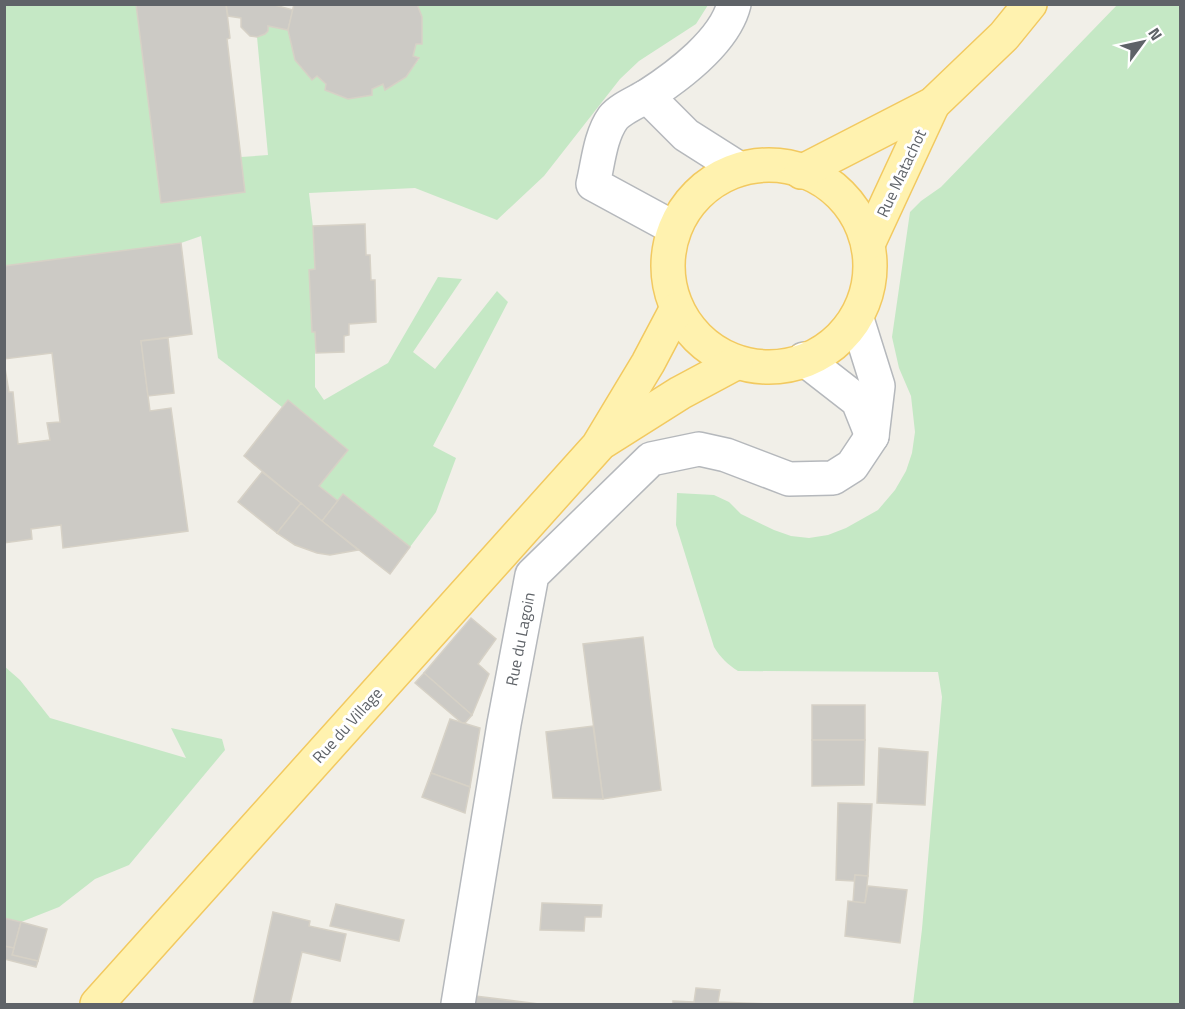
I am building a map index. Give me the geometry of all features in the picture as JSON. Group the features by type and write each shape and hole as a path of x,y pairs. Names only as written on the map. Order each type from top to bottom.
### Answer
{"main road":[{"name":"Rue Matachot","path":"801,172 933,104 1004,36 1030,4"},
{"name":"Rue Matachot","path":"869,242 933,104"},
{"path":"783,164 801,172 828,182 849,202 869,242 870,282 857,319 826,351 777,368 736,363 696,339 676,310 666,267 674,228 702,187 738,168 783,164"},
{"name":"Rue du Village","path":"97,1005 598,446 648,363 676,310"},
{"name":"Rue du Village","path":"598,446 680,393 736,363"}],"street":[{"path":"674,228 593,184 607,129 614,116 647,96 706,50 732,14 734,4"},
{"path":"647,96 686,135 738,168"},
{"name":"Rue du Lagoin","path":"458,1005 504,724 532,575 651,459 699,450 726,455 789,479 833,478 852,466 872,436 878,386 857,319"},
{"path":"804,359 858,401 872,436"}],"green space":[{"path":"1118,4 1180,5 1180,1004 913,1004 922,929 942,697 938,672 738,671 724,660 714,647 676,525 677,493 714,495 729,502 741,514 774,530 791,536 809,538 828,535 846,528 878,510 895,490 906,471 915,432 911,396 899,368 892,337 910,212 941,187"},
{"path":"4,5 136,5 161,203 245,192 241,157 268,155 257,37 266,32 268,26 288,30 312,80 317,76 326,84 325,90 348,99 371,95 372,89 383,84 386,89 406,77 419,59 413,56 416,44 422,44 422,17 417,5 708,5 696,24 639,61 620,79 544,176 497,220 415,188 309,193 315,269 309,271 312,332 315,332 315,387 324,400 388,363 438,277 462,279 413,352 435,369 497,291 508,302 433,446 456,458 436,512 410,547 338,501 319,486 288,400 282,407 218,358 201,236 181,243 5,267"},
{"path":"4,666 20,680 50,718 186,758 171,728 222,739 225,750 129,865 95,879 59,907 21,922 5,918"}],"building":[{"path":"136,4 226,4 230,38 227,39 245,192 161,203"},
{"path":"226,4 271,4 293,10 288,30 268,26 265,34 257,37 250,36 241,27 241,18 228,16"},
{"path":"294,4 417,4 422,17 422,44 416,44 413,56 419,58 406,77 385,90 383,84 372,89 372,95 348,99 325,90 326,84 317,76 312,80 295,60 288,30"},
{"path":"365,224 366,255 370,255 371,280 375,280 376,322 349,324 349,335 344,336 344,352 316,353 315,332 312,332 309,270 315,269 313,226"},
{"path":"181,243 192,334 141,341 150,411 171,408 188,531 63,548 61,525 31,529 32,539 4,543 4,362 9,392 13,392 18,444 50,440 47,423 60,422 52,353 4,359 4,266"},
{"path":"168,338 174,393 148,396 141,341"},
{"path":"288,400 348,450 319,486 338,501 322,521 244,456"},
{"path":"262,472 301,503 277,533 238,502"},
{"path":"343,494 410,547 390,574 322,521"},
{"path":"301,503 358,550 330,555 317,553 295,545 277,533"},
{"path":"471,618 496,639 478,664 489,674 472,715 424,673"},
{"path":"643,637 661,790 603,799 583,644"},
{"path":"424,673 472,715 465,723 462,723 415,683"},
{"path":"812,705 865,705 865,740 812,740"},
{"path":"450,719 480,728 470,787 431,773"},
{"path":"593,726 603,799 553,798 546,732"},
{"path":"812,740 865,740 864,785 812,786"},
{"path":"879,748 928,752 925,805 877,803"},
{"path":"431,773 470,787 465,813 422,797"},
{"path":"838,803 872,804 868,876 855,875 854,881 836,880"},
{"path":"855,875 868,876 865,903 853,902"},
{"path":"868,886 907,890 900,943 845,936 848,901 865,903"},
{"path":"542,903 602,905 601,917 585,917 584,931 540,930"},
{"path":"336,904 404,920 399,941 330,926"},
{"path":"273,912 310,921 309,926 346,934 340,961 302,952 290,1004 253,1004"},
{"path":"4,918 21,922 14,948 4,946"},
{"path":"21,922 47,929 38,961 12,955"},
{"path":"4,946 14,948 12,955 38,961 36,967 4,959"},
{"path":"696,988 720,990 718,1002 772,1004 673,1004 673,1001 694,1002"},
{"path":"475,996 539,1004 474,1004"}]}
